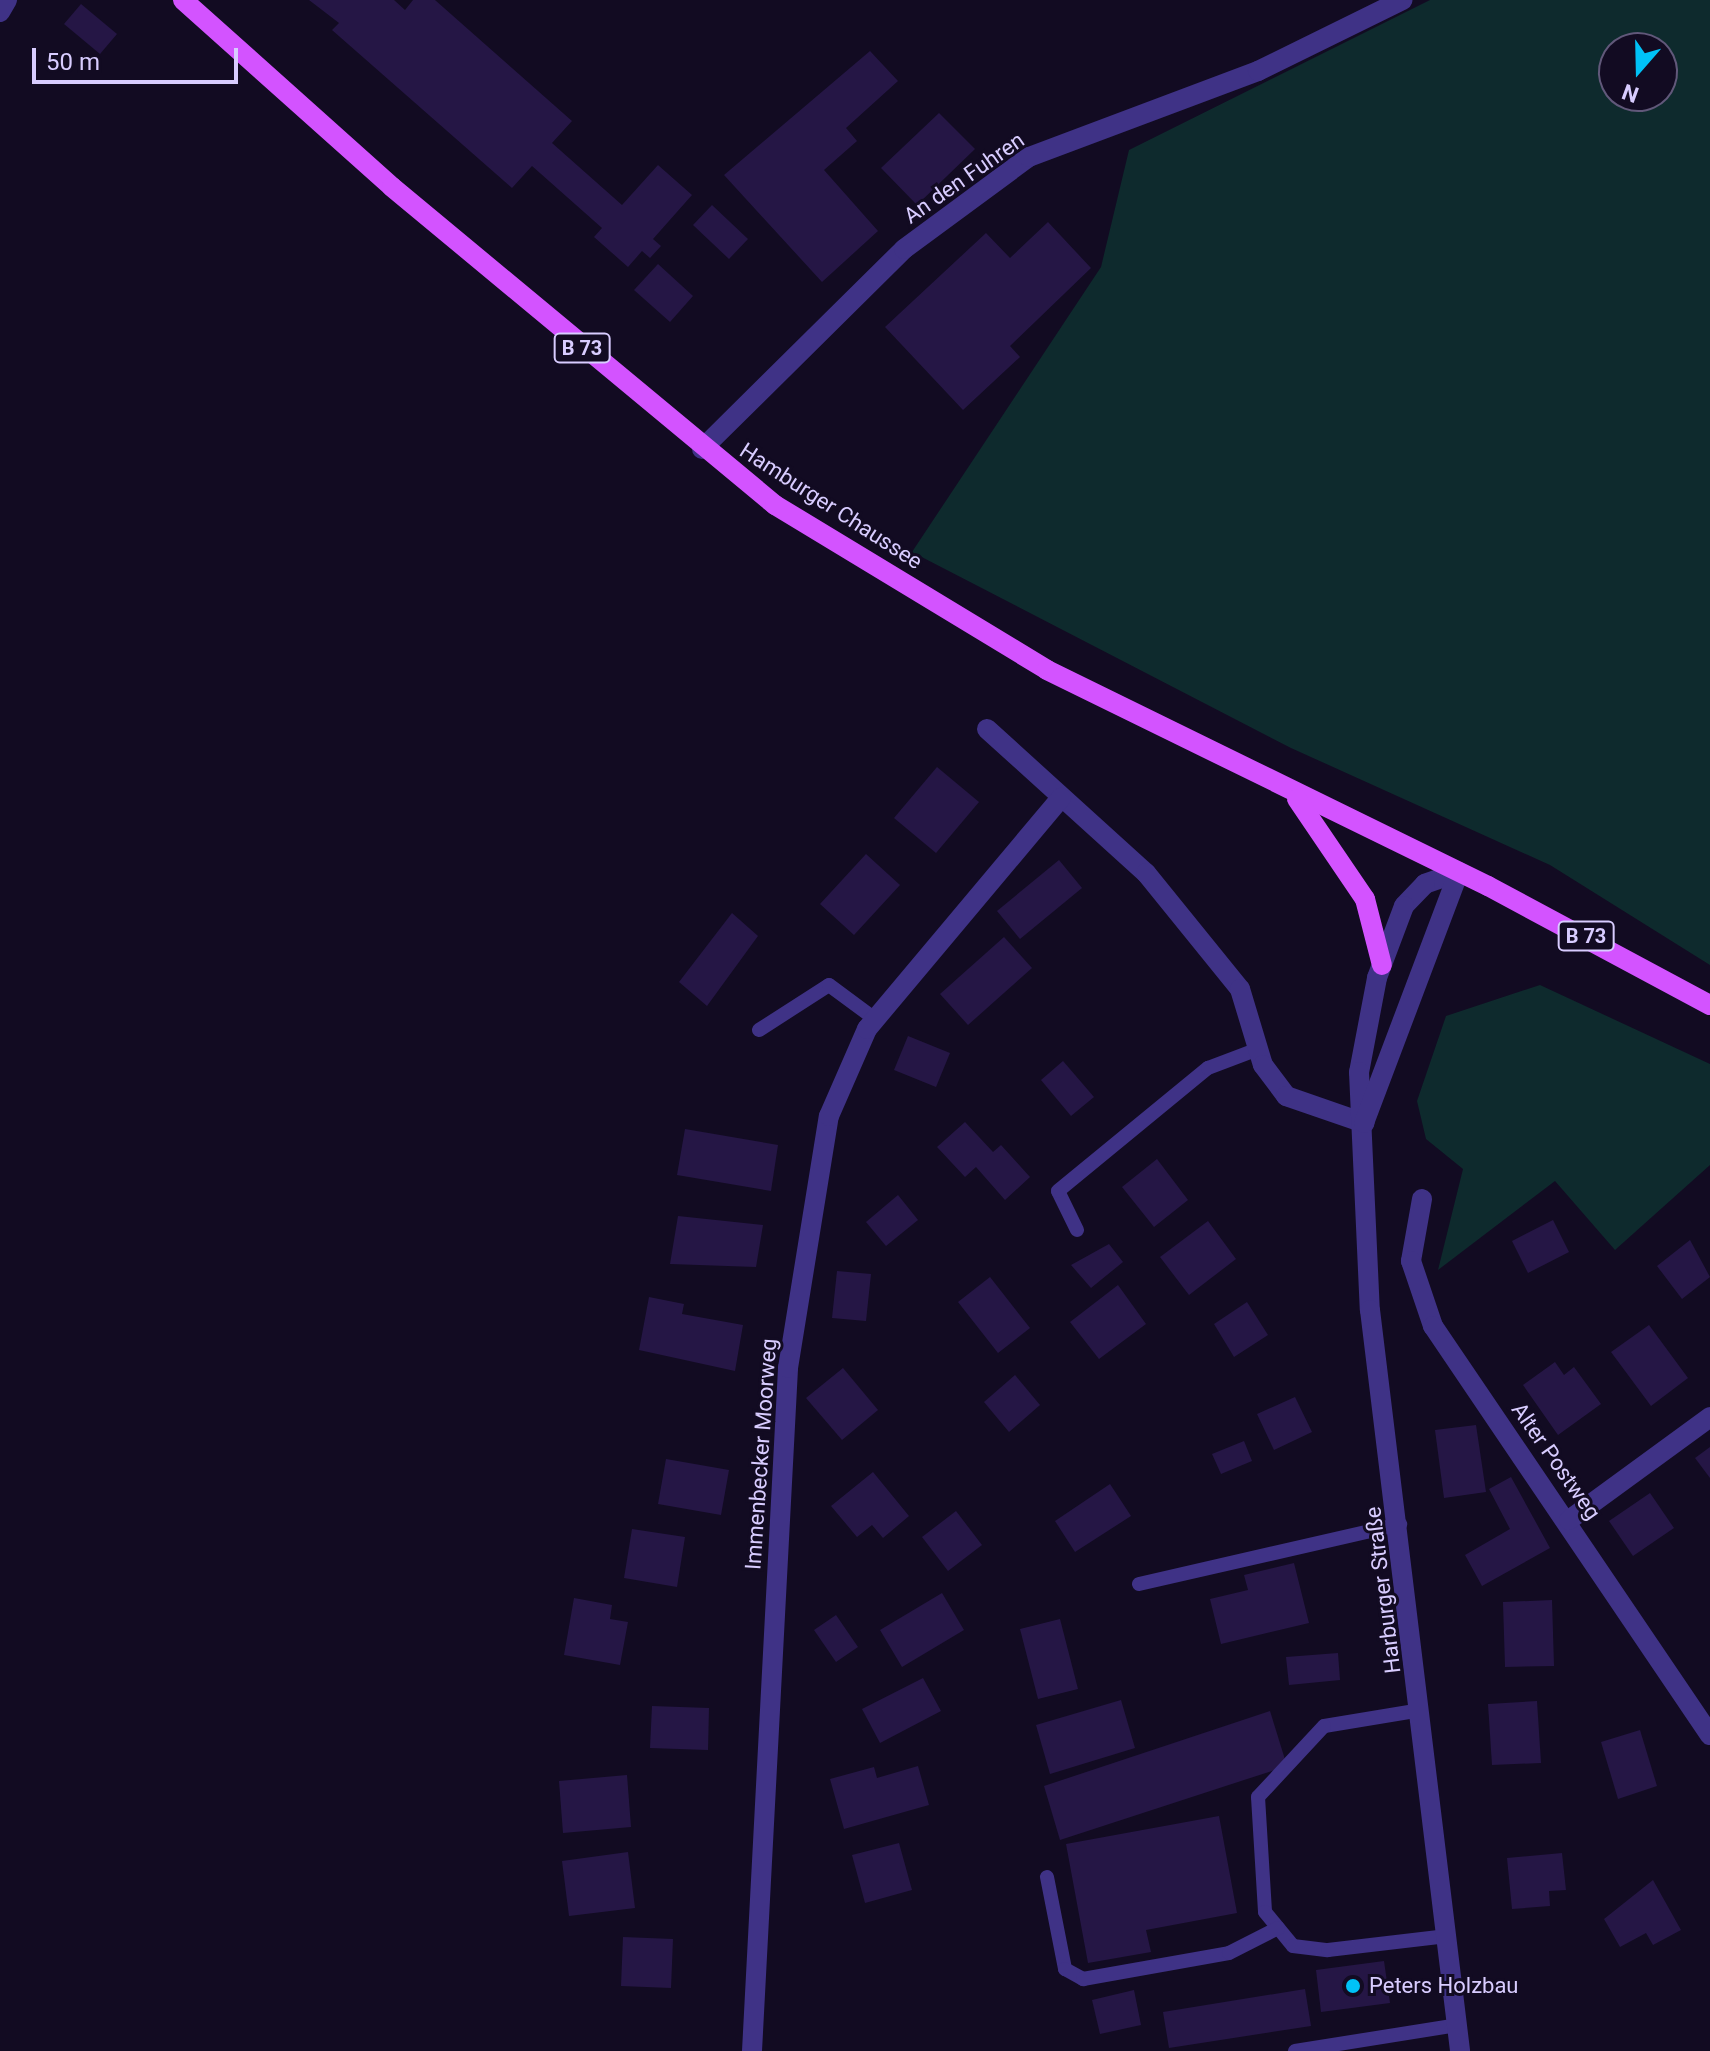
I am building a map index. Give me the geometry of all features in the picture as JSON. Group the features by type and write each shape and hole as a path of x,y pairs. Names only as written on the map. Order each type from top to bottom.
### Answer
{"main road":[{"name":"Hamburger Chaussee","path":"183,0 702,449 775,505 1047,670 1294,796 1459,872"},
{"path":"1294,796 1365,899 1382,965"},
{"name":"B 73","path":"1459,872 1710,1005"}],"street":[{"path":"0,12 7,0"},
{"name":"An den Fuhren","path":"702,449 904,249 1029,157 1258,71 1402,0"},
{"path":"987,729 1146,873 1240,989 1258,1049 1286,1096 1364,1123"},
{"name":"Immenbecker Moorweg","path":"752,2051 788,1368 829,1116 875,1019 1061,798"},
{"name":"Harburger Straße","path":"1459,872 1411,896 1382,965 1359,1044 1364,1123 1361,1227 1400,1524 1460,2051"},
{"name":"Harburger Straße","path":"1364,1123 1459,872"},
{"name":"Alter Postweg","path":"1422,1199 1411,1261 1433,1326 1569,1520 1710,1735"},
{"path":"1569,1520 1710,1417"}],"lane":[{"path":"759,1030 829,985 875,1019"},
{"path":"1077,1230 1058,1191 1208,1068 1258,1049"},
{"path":"1139,1584 1400,1524"},
{"path":"1421,1710 1324,1726 1258,1797 1265,1912 1293,1946 1328,1950 1447,1936"},
{"path":"1047,1877 1065,1969 1083,1979 1229,1953 1278,1928"},
{"path":"1295,2051 1457,2025"}],"green space":[{"path":"1430,0 1710,0 1710,965 1550,865 1291,748 912,552 1101,267 1129,150"},
{"path":"1540,985 1710,1064 1710,1165 1615,1250 1555,1181 1438,1270 1463,1169 1426,1139 1417,1101 1446,1016"}],"building":[{"path":"309,0 394,0 405,10 413,0 435,0 572,121 552,143 622,205 658,165 692,195 653,239 661,246 650,258 642,251 628,267 594,237 602,228 532,166 512,188 332,30 339,23"},
{"path":"81,4 117,34 100,54 64,24"},
{"path":"870,51 898,81 846,128 857,141 824,170 878,231 822,282 724,175"},
{"path":"939,113 975,149 917,205 881,168"},
{"path":"712,205 748,239 729,259 693,225"},
{"path":"1048,222 1091,268 1010,346 1020,357 963,410 885,327 986,233 1010,258"},
{"path":"658,264 693,296 670,322 634,290"},
{"path":"937,767 979,802 936,853 894,818"},
{"path":"866,854 900,885 854,935 820,904"},
{"path":"1059,860 1082,888 1020,939 997,911"},
{"path":"732,913 758,936 707,1006 679,982"},
{"path":"1004,937 1032,968 968,1025 940,994"},
{"path":"908,1036 950,1053 936,1087 894,1070"},
{"path":"1063,1061 1094,1097 1071,1116 1041,1080"},
{"path":"965,1122 993,1152 1001,1145 1030,1177 1005,1200 976,1167 965,1177 937,1147"},
{"path":"685,1129 778,1145 771,1191 677,1175"},
{"path":"1157,1159 1188,1200 1154,1227 1122,1187"},
{"path":"898,1195 918,1220 886,1246 866,1222"},
{"path":"678,1216 763,1225 756,1267 670,1264"},
{"path":"1553,1220 1569,1252 1528,1273 1512,1241"},
{"path":"1208,1221 1236,1259 1189,1295 1160,1257"},
{"path":"1690,1240 1710,1277 1682,1299 1657,1266"},
{"path":"1109,1244 1123,1262 1091,1288 1071,1265"},
{"path":"837,1271 871,1274 866,1321 832,1318"},
{"path":"990,1277 1030,1328 998,1353 958,1302"},
{"path":"1118,1285 1146,1324 1099,1359 1070,1322"},
{"path":"649,1297 684,1304 682,1314 743,1325 735,1371 639,1350"},
{"path":"1247,1302 1268,1335 1234,1357 1214,1324"},
{"path":"1649,1325 1688,1378 1651,1406 1611,1352"},
{"path":"1555,1362 1564,1375 1574,1367 1601,1404 1558,1435 1523,1385"},
{"path":"843,1368 878,1410 842,1440 806,1398"},
{"path":"1015,1375 1040,1405 1009,1432 984,1402"},
{"path":"1295,1397 1312,1432 1274,1450 1257,1414"},
{"path":"1476,1425 1486,1492 1444,1498 1435,1430"},
{"path":"1244,1441 1252,1461 1221,1474 1212,1454"},
{"path":"1710,1447 1710,1478 1695,1458"},
{"path":"666,1459 729,1470 721,1515 658,1504"},
{"path":"873,1472 909,1516 883,1538 872,1525 857,1537 831,1506"},
{"path":"1511,1477 1550,1548 1482,1586 1465,1555 1510,1529 1489,1489"},
{"path":"1110,1484 1131,1516 1075,1552 1055,1521"},
{"path":"1650,1493 1674,1528 1633,1556 1609,1521"},
{"path":"956,1511 982,1545 948,1571 922,1537"},
{"path":"632,1529 685,1537 677,1587 624,1578"},
{"path":"1294,1563 1309,1623 1221,1644 1210,1599 1248,1590 1244,1575"},
{"path":"942,1593 964,1630 902,1667 880,1630"},
{"path":"574,1598 612,1605 610,1619 628,1622 620,1665 564,1655"},
{"path":"1552,1600 1554,1666 1505,1667 1503,1602"},
{"path":"836,1615 858,1647 836,1662 814,1630"},
{"path":"1060,1619 1078,1689 1038,1699 1020,1629"},
{"path":"1338,1653 1340,1680 1289,1685 1286,1657"},
{"path":"923,1678 941,1711 880,1743 862,1709"},
{"path":"1121,1700 1135,1748 1050,1774 1036,1725"},
{"path":"1537,1701 1541,1763 1492,1765 1488,1704"},
{"path":"652,1706 709,1708 708,1750 650,1748"},
{"path":"1270,1711 1287,1766 1060,1840 1044,1786"},
{"path":"1640,1730 1657,1786 1618,1799 1601,1742"},
{"path":"918,1766 929,1805 844,1829 830,1779 874,1767 877,1778"},
{"path":"627,1775 631,1827 563,1833 559,1781"},
{"path":"1219,1816 1237,1913 1146,1930 1151,1952 1088,1963 1066,1844"},
{"path":"899,1843 912,1890 865,1903 852,1855"},
{"path":"628,1852 635,1908 569,1916 562,1861"},
{"path":"1562,1853 1566,1890 1549,1891 1550,1906 1512,1909 1507,1858"},
{"path":"1653,1880 1681,1930 1653,1945 1646,1933 1620,1947 1604,1919"},
{"path":"623,1937 673,1939 671,1988 621,1986"},
{"name":"Peters Holzbau","path":"1384,1961 1390,2003 1321,2012 1316,1970"},
{"path":"1305,1989 1311,2026 1169,2048 1163,2012"},
{"path":"1134,1990 1141,2025 1100,2034 1092,2000"}],"place":[{"name":"Peters Holzbau","path":"1353,1986"}]}
